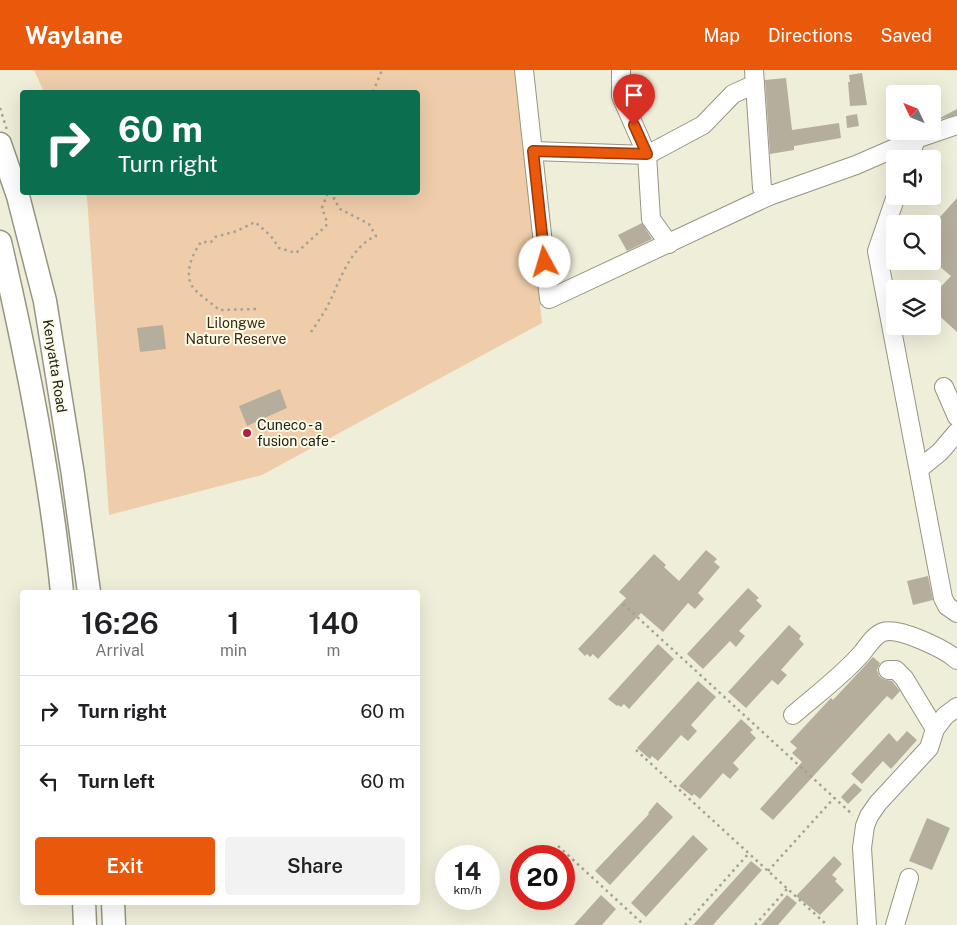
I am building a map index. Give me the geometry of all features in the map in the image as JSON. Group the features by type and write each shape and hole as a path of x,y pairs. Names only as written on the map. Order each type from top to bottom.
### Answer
{"main road":[{"name":"Kenyatta Road","path":"0,144 18,196 45,301 73,475 89,590"},
{"name":"Kenyatta Road","path":"0,242 31,386 50,495 62,590"},
{"path":"84,905 86,925"},
{"path":"113,905 114,925"}],"street":[{"path":"524,70 549,300 769,196 856,165 914,140"},
{"path":"620,70 621,96 647,154 651,218 669,244"},
{"path":"533,151 647,154 703,125 733,94 754,77"},
{"path":"754,77 762,188 769,196"},
{"path":"941,130 957,125"},
{"path":"893,205 876,251 943,598 947,606 957,613"},
{"path":"944,387 957,417"},
{"path":"918,469 940,452 957,432"},
{"path":"793,715 858,658 876,636 883,632 903,633 937,648 957,660"},
{"path":"888,670 896,670 904,678 934,728"},
{"path":"868,925 862,848 865,826 869,816 878,803 929,748 934,728 957,707"},
{"path":"895,925 909,878"}],"path":[{"path":"374,90 382,70"},
{"path":"256,309 220,310 192,286 189,270 194,252 201,242 211,242 215,237 237,231 255,222 271,236 280,248 296,253 326,226 327,222 322,208 327,195"},
{"path":"311,332 326,309 352,258 369,239 376,236 369,224 340,209 334,199 335,195"},
{"path":"623,604 865,826"},
{"path":"636,750 827,925"},
{"path":"768,871 834,798"},
{"path":"685,925 749,854"},
{"path":"575,862 644,925"},
{"path":"755,925 787,888"}],"green space":[{"name":"Lilongwe Nature Reserve","path":"34,70 516,70 542,323 262,475 109,515 86,195 420,195 420,90 43,90"}],"building":[{"path":"862,73 867,105 850,106 849,75"},
{"path":"786,78 792,130 839,123 841,138 794,146 794,150 770,154 765,80"},
{"path":"957,109 957,115 941,119"},
{"path":"857,114 859,126 847,128 846,116"},
{"path":"957,198 957,332 941,317 941,287 951,276 941,268 941,216"},
{"path":"642,223 652,239 627,251 618,235"},
{"path":"163,325 166,349 140,352 137,328"},
{"path":"280,389 287,408 247,426 239,406"},
{"path":"706,550 717,559 714,562 720,567 698,593 704,599 695,609 688,603 663,632 641,613 598,659 593,654 590,657 587,654 585,656 578,649 626,598 619,592 654,554 679,581"},
{"path":"928,576 933,600 913,605 907,581"},
{"path":"748,588 759,598 756,600 762,606 739,631 745,636 736,647 730,641 703,669 687,654"},
{"path":"789,625 801,636 799,639 804,644 781,670 787,675 778,685 772,680 746,708 728,692"},
{"path":"658,644 674,659 629,709 624,704 621,707 617,706 608,699"},
{"path":"873,657 880,663 877,670 879,676 892,681 900,691 892,700 887,696 773,820 760,809 802,762 792,753 797,748 790,742"},
{"path":"698,681 716,697 691,725 697,731 688,741 681,735 658,761 652,756 650,759 637,748"},
{"path":"741,719 753,730 750,732 756,738 733,763 739,769 730,779 723,773 700,799 694,794 692,796 679,786"},
{"path":"907,731 917,740 891,769 883,761 862,784 851,774 889,733 897,742"},
{"path":"854,783 862,790 848,804 841,797"},
{"path":"657,802 673,817 610,885 595,871 649,814"},
{"path":"927,818 950,828 932,870 909,861"},
{"path":"693,835 708,849 646,917 631,903"},
{"path":"834,856 842,864 832,875 844,890 820,915 796,896"},
{"path":"751,861 762,870 713,925 693,925"},
{"path":"601,895 616,909 602,925 574,925"},
{"path":"787,895 797,903 778,925 761,925"}],"place":[{"name":"Cuneco - a fusion cafe -","path":"247,433"}],"route":[{"path":"545,262 533,151 647,154 634,125"}]}
